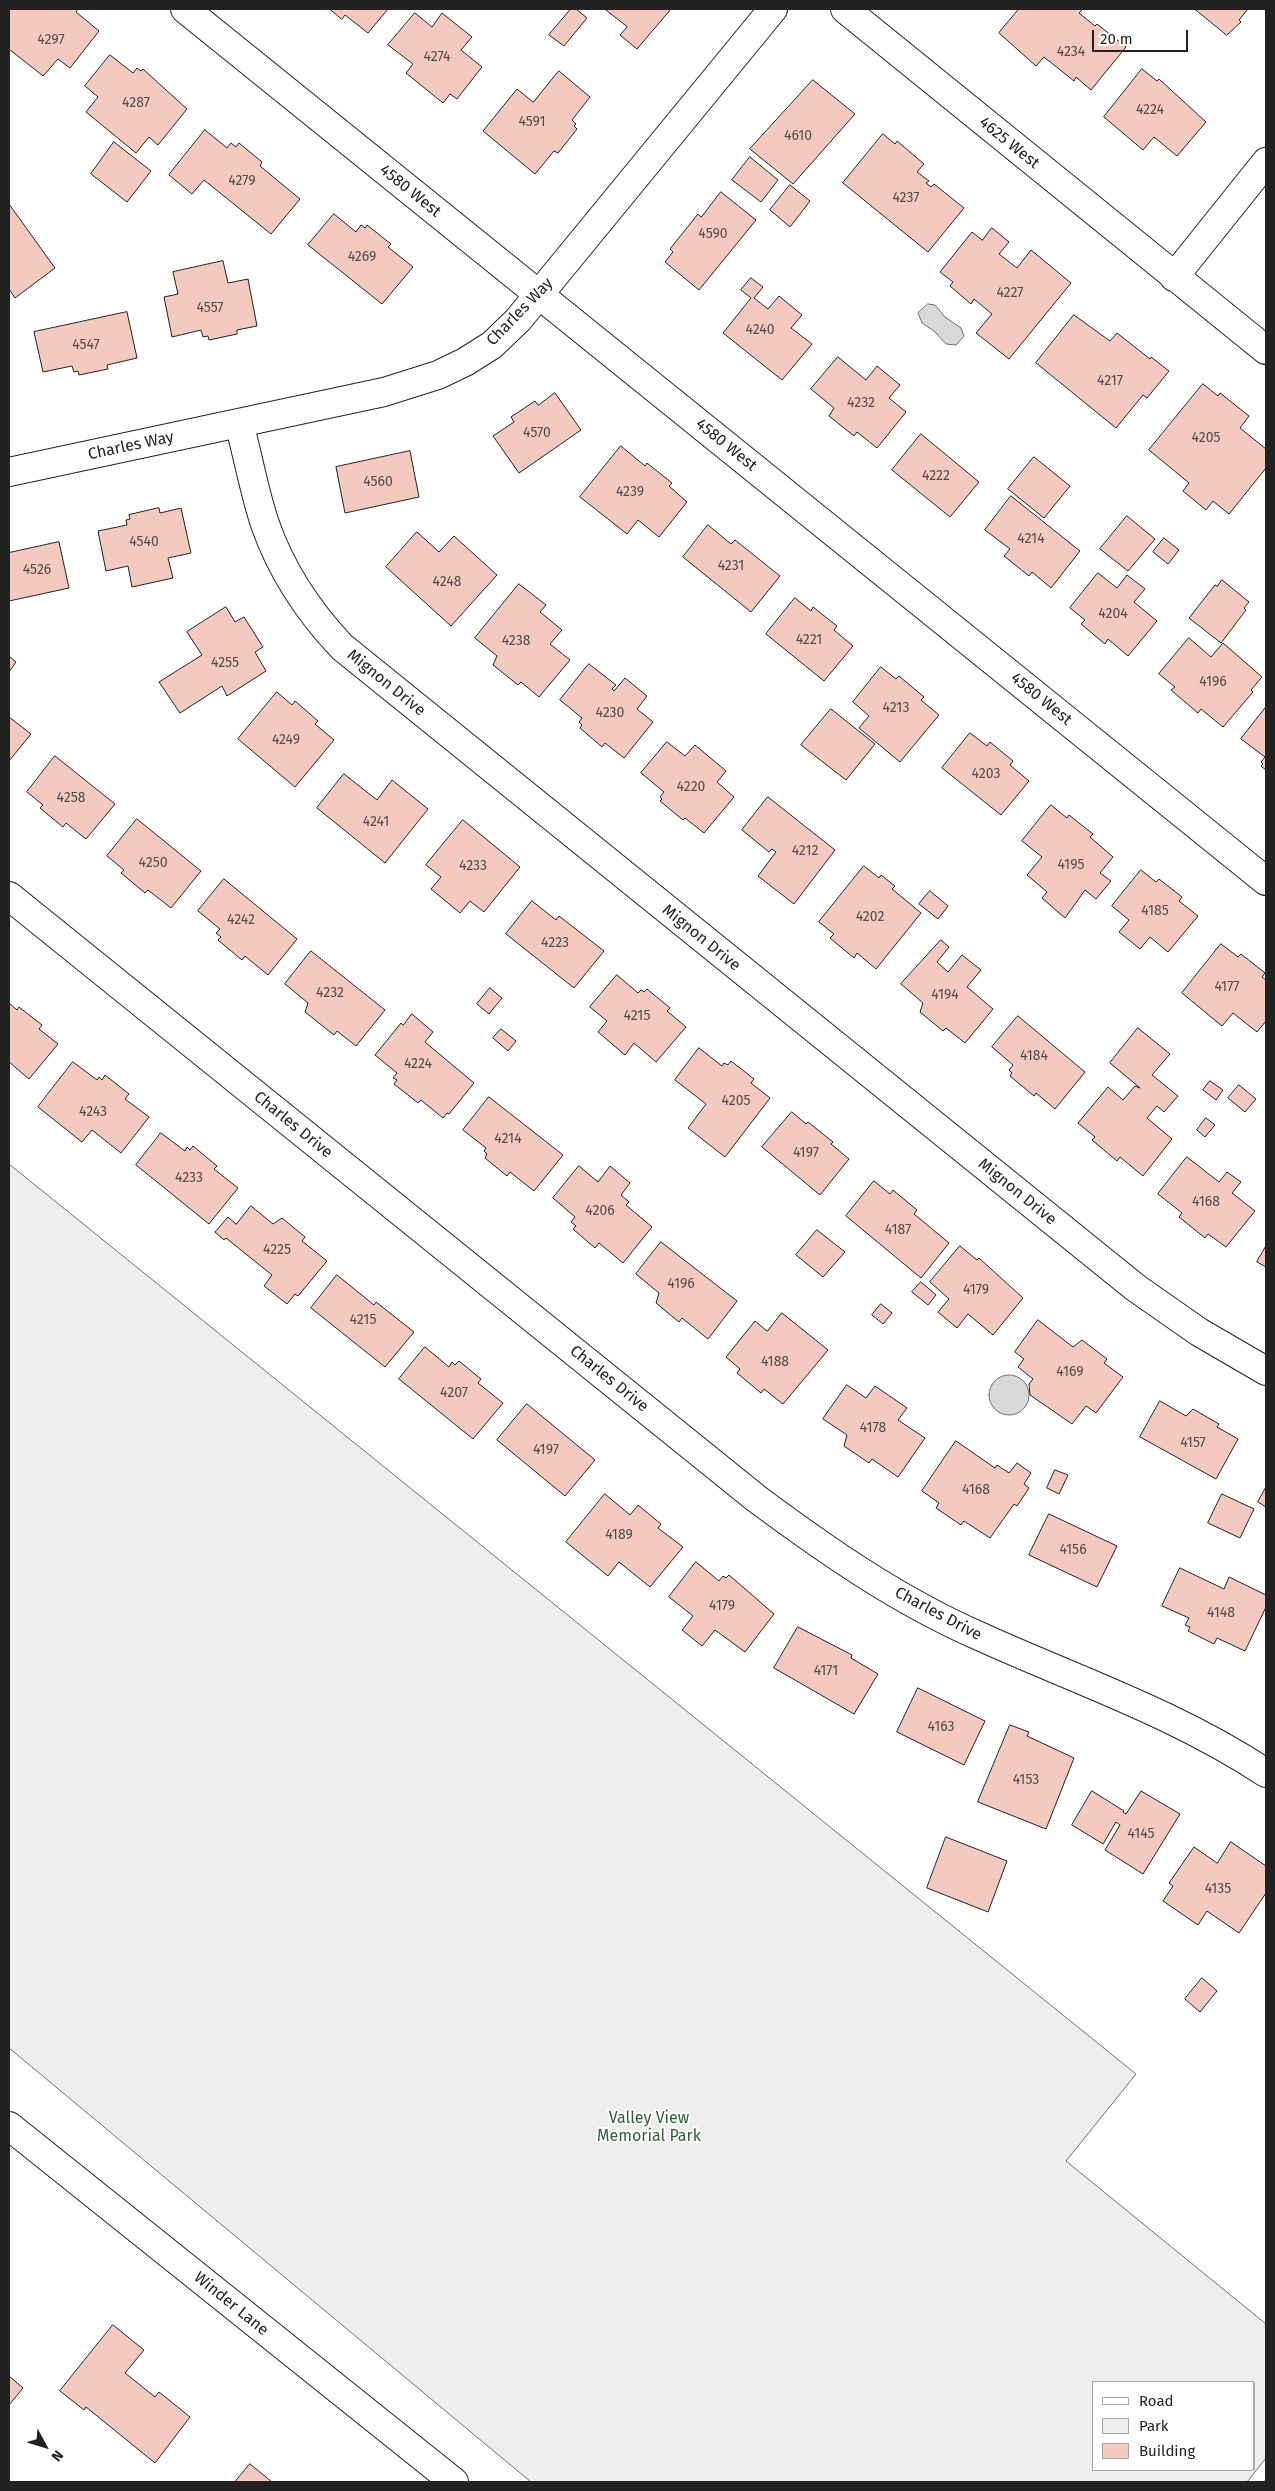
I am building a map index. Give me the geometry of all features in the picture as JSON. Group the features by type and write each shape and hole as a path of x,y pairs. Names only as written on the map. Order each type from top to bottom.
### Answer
{"street":[{"name":"4580 West","path":"185,9 1266,881"},
{"name":"Charles Way","path":"9,472 384,392 438,375 465,362 492,344 540,295 773,9"},
{"name":"4625 West","path":"844,9 1266,350"},
{"path":"1174,277 1266,162"},
{"name":"Mignon Drive","path":"239,423 265,523 276,551 307,606 342,647 1136,1288 1198,1332 1266,1372"},
{"name":"Charles Drive","path":"9,896 742,1486 805,1534 853,1567 939,1617 1160,1714 1266,1773"},
{"name":"Winder Lane","path":"9,2126 454,2482"}],"green space":[{"name":"Valley View Memorial Park","path":"9,1164 1136,2074 1066,2161 1266,2324 1266,2458 1247,2482 531,2482 9,2048"}],"shaded area":[{"path":"928,304 935,305 945,317 961,328 964,336 956,345 946,344 934,331 922,323 918,313"},
{"path":"1013,1375 1020,1378 1026,1384 1029,1395 1028,1403 1020,1412 1013,1415 1005,1415 998,1412 990,1403 989,1391 992,1384 1001,1376"}],"building":[{"path":"9,9 78,9 76,12 99,31 70,68 58,59 43,76 9,49"},
{"path":"330,9 388,9 368,33 345,15 342,19"},
{"path":"571,9 576,9 587,18 564,46 549,35"},
{"path":"605,9 671,9 637,49 620,35 627,27"},
{"path":"1019,9 1083,9 1079,13 1095,26 1097,24 1126,47 1091,90 1076,77 1074,81 1044,57 1036,66 999,33"},
{"path":"1195,9 1248,9 1239,20 1241,22 1227,35"},
{"path":"415,13 432,27 442,13 472,37 461,50 482,67 457,99 450,94 443,103 406,73 413,64 388,45"},
{"path":"110,55 133,73 137,68 141,71 143,69 187,109 158,145 149,137 136,153 86,112 98,97 85,86"},
{"path":"1142,69 1157,81 1159,79 1206,122 1177,156 1154,137 1143,150 1104,117"},
{"path":"559,71 590,97 572,120 576,124 574,126 577,129 558,153 554,151 535,174 483,131 517,89 533,102"},
{"path":"813,80 855,114 793,184 750,149"},
{"path":"205,130 227,148 231,143 236,147 239,143 262,162 260,166 300,199 271,234 204,180 192,194 169,175"},
{"path":"883,134 895,144 897,141 924,164 917,172 929,181 926,183 931,187 934,184 964,208 928,252 843,183"},
{"path":"114,142 151,171 127,202 91,174"},
{"path":"750,157 778,180 761,202 732,180"},
{"path":"790,185 810,201 790,227 770,210"},
{"path":"721,192 756,220 699,290 665,262 673,252 670,249 698,214 701,217"},
{"path":"9,204 55,268 15,298 9,289"},
{"path":"334,214 356,232 361,225 365,228 367,225 391,244 388,247 413,267 382,304 308,245"},
{"path":"992,228 1009,242 999,254 1017,268 1031,250 1071,283 1009,359 976,333 992,314 974,299 971,304 950,286 953,282 940,272 972,232 982,240"},
{"path":"223,261 228,283 248,279 257,326 237,330 237,334 209,340 208,336 203,337 201,330 172,337 164,297 178,294 173,272"},
{"path":"751,278 763,287 754,298 768,309 779,296 802,315 791,328 812,344 782,380 723,333 751,298 741,290"},
{"path":"127,312 137,358 107,365 108,369 79,375 78,371 74,372 72,366 43,372 34,332"},
{"path":"1074,315 1110,341 1117,333 1150,359 1151,357 1169,371 1147,398 1143,395 1116,428 1036,363"},
{"path":"838,357 866,380 877,366 900,385 889,398 906,412 877,448 857,432 854,436 829,416 834,408 811,389"},
{"path":"1203,384 1218,396 1220,393 1249,416 1240,428 1266,449 1266,468 1229,514 1213,501 1206,510 1183,491 1189,483 1149,450"},
{"path":"555,393 581,430 519,473 493,436 514,422 511,417 535,401 538,405"},
{"path":"921,434 979,482 950,517 892,470"},
{"path":"621,446 645,466 647,463 672,483 669,486 687,502 659,537 638,520 627,534 580,497"},
{"path":"410,451 419,497 345,513 336,467"},
{"path":"1034,457 1070,486 1044,518 1008,489"},
{"path":"1011,496 1080,551 1051,588 1032,572 1029,576 1004,556 1010,549 985,530"},
{"path":"159,508 160,513 181,508 191,553 168,558 173,578 132,587 128,566 106,571 98,531 127,525 126,520 130,519 129,515"},
{"path":"1127,516 1155,539 1128,571 1100,549"},
{"path":"708,525 731,544 735,540 780,576 751,612 683,557"},
{"path":"417,532 439,552 454,536 497,575 451,626 386,567"},
{"path":"1164,538 1179,550 1168,564 1153,552"},
{"path":"59,542 69,588 9,601 9,553"},
{"path":"1098,573 1117,588 1127,575 1145,589 1134,602 1157,621 1128,656 1108,639 1105,644 1081,624 1085,620 1070,608"},
{"path":"1222,580 1249,602 1244,608 1246,610 1221,643 1189,618 1215,585 1217,586"},
{"path":"519,584 546,605 540,612 562,630 550,644 570,660 539,697 521,682 518,685 493,665 497,656 475,638"},
{"path":"795,598 811,611 813,607 837,626 834,630 853,646 824,681 766,634"},
{"path":"226,607 235,622 244,617 263,647 255,652 266,671 227,696 222,686 180,713 159,682 202,655 187,632"},
{"path":"1189,638 1211,657 1223,643 1262,677 1251,690 1253,692 1223,727 1201,709 1198,713 1171,690 1175,687 1159,674"},
{"path":"9,656 16,662 9,672"},
{"path":"589,664 616,685 612,689 614,691 625,678 647,696 637,709 653,722 624,758 605,743 602,747 580,728 582,725 579,722 582,718 560,700"},
{"path":"881,667 896,679 899,676 924,697 921,700 939,715 900,762 859,728 869,716 853,702"},
{"path":"277,692 292,705 295,701 318,721 315,724 334,740 295,787 238,739"},
{"path":"1266,707 1266,770 1261,766 1263,764 1261,762 1265,757 1241,739"},
{"path":"831,709 875,744 846,780 801,745"},
{"path":"9,717 31,734 9,761"},
{"path":"970,733 987,746 990,742 1013,761 1010,765 1029,781 1001,815 942,768"},
{"path":"667,742 685,756 695,745 726,771 717,782 734,797 704,833 685,818 683,820 660,801 662,799 660,797 664,792 641,773"},
{"path":"55,756 115,804 86,839 66,823 63,827 40,808 43,805 27,792"},
{"path":"344,774 377,800 392,780 428,809 385,863 317,808"},
{"path":"768,797 835,850 794,904 758,876 776,852 772,849 769,852 742,830"},
{"path":"1051,805 1067,818 1069,815 1093,834 1090,837 1113,857 1100,873 1111,881 1096,899 1085,890 1065,918 1042,898 1047,892 1027,875 1042,857 1022,841"},
{"path":"137,819 201,871 171,908 148,890 145,893 121,873 124,870 107,856"},
{"path":"463,820 520,867 484,912 470,901 460,913 431,889 441,877 426,865"},
{"path":"864,866 879,878 881,875 895,886 892,889 921,913 876,969 857,953 854,958 830,938 834,934 819,922"},
{"path":"1141,870 1156,882 1159,879 1182,897 1179,901 1198,916 1168,952 1150,937 1140,949 1119,932 1129,920 1112,906"},
{"path":"224,879 297,939 268,975 245,956 242,960 218,940 221,937 216,933 220,929 198,911"},
{"path":"930,891 948,906 938,919 919,904"},
{"path":"532,901 556,920 559,916 604,951 574,988 506,934"},
{"path":"941,940 949,947 937,962 948,972 962,955 981,970 967,987 993,1009 965,1043 946,1028 943,1031 920,1012 923,1003 901,984"},
{"path":"1221,944 1238,957 1241,954 1265,973 1262,977 1266,980 1266,1021 1257,1032 1233,1013 1222,1026 1182,993"},
{"path":"311,951 385,1010 356,1046 337,1031 334,1035 305,1012 308,1003 285,984"},
{"path":"617,975 638,993 641,990 644,992 647,989 670,1008 667,1011 686,1027 656,1062 634,1043 625,1055 598,1032 607,1021 590,1007"},
{"path":"490,988 502,998 489,1014 477,1004"},
{"path":"9,1003 17,1010 19,1007 42,1025 39,1029 58,1044 29,1079 9,1062"},
{"path":"412,1014 433,1032 425,1042 474,1083 449,1114 447,1113 443,1118 421,1100 418,1103 394,1084 397,1080 393,1078 397,1073 375,1055 401,1023 403,1025"},
{"path":"1018,1016 1085,1072 1055,1109 1036,1093 1034,1096 1010,1076 1012,1073 1009,1070 1013,1065 992,1047"},
{"path":"1138,1028 1170,1054 1152,1075 1178,1096 1164,1112 1157,1106 1147,1118 1172,1139 1143,1176 1120,1157 1117,1161 1092,1140 1095,1137 1078,1123 1108,1087 1123,1100 1135,1086 1140,1088 1110,1063"},
{"path":"501,1029 516,1041 508,1051 493,1038"},
{"path":"699,1048 722,1066 724,1063 728,1065 731,1061 754,1079 751,1083 770,1098 725,1157 688,1128 706,1104 675,1080"},
{"path":"73,1062 97,1080 99,1077 102,1080 105,1075 129,1094 125,1099 149,1117 121,1153 92,1130 82,1142 38,1107"},
{"path":"1210,1081 1223,1090 1216,1100 1203,1090"},
{"path":"1239,1085 1256,1099 1245,1112 1228,1098"},
{"path":"489,1097 563,1155 534,1191 510,1172 507,1176 485,1158 487,1154 484,1151 486,1148 463,1130"},
{"path":"792,1112 833,1142 831,1144 849,1159 820,1195 762,1147"},
{"path":"1206,1118 1215,1125 1205,1137 1197,1130"},
{"path":"161,1133 185,1151 187,1147 190,1150 193,1146 217,1166 214,1169 238,1188 209,1224 136,1165"},
{"path":"1187,1157 1219,1182 1227,1172 1241,1182 1232,1193 1255,1211 1226,1247 1208,1234 1205,1238 1179,1217 1182,1213 1158,1194"},
{"path":"579,1166 598,1182 610,1166 630,1183 621,1195 629,1202 626,1205 652,1227 623,1263 599,1243 595,1248 573,1229 576,1226 571,1222 575,1217 553,1198"},
{"path":"874,1181 890,1194 893,1190 917,1210 914,1214 949,1243 921,1278 846,1216"},
{"path":"251,1206 273,1224 282,1218 305,1237 302,1241 327,1261 298,1296 295,1294 287,1304 264,1286 272,1275 226,1238 224,1240 215,1232 228,1217 236,1224"},
{"path":"817,1230 845,1252 823,1277 796,1255"},
{"path":"661,1242 737,1301 708,1339 682,1318 679,1322 656,1303 659,1293 636,1274"},
{"path":"960,1246 977,1260 979,1258 1023,1298 993,1335 968,1314 957,1328 938,1312 949,1299 930,1282"},
{"path":"1266,1246 1266,1267 1257,1262"},
{"path":"337,1275 374,1305 376,1302 414,1332 385,1367 311,1308"},
{"path":"921,1282 936,1295 928,1305 912,1292"},
{"path":"881,1304 892,1313 883,1324 872,1315"},
{"path":"782,1313 828,1350 783,1404 764,1389 761,1393 737,1373 740,1369 726,1357 755,1321 767,1331"},
{"path":"1038,1320 1073,1347 1082,1340 1107,1359 1104,1363 1123,1377 1096,1413 1086,1406 1072,1424 1030,1395 1029,1384 1033,1379 1018,1367 1024,1359 1015,1352"},
{"path":"425,1347 449,1367 452,1362 455,1365 459,1361 481,1379 478,1383 503,1403 473,1439 399,1379"},
{"path":"847,1385 866,1398 875,1386 907,1408 898,1420 925,1438 898,1477 872,1459 869,1463 844,1446 847,1435 823,1419"},
{"path":"1160,1401 1186,1416 1193,1409 1219,1424 1217,1427 1238,1439 1216,1479 1140,1437"},
{"path":"527,1404 595,1460 565,1496 497,1440"},
{"path":"956,1441 995,1468 997,1465 1009,1473 1017,1463 1031,1473 1024,1484 1029,1488 1017,1506 1014,1504 990,1538 964,1521 961,1525 936,1508 939,1503 922,1491"},
{"path":"1055,1470 1068,1475 1059,1494 1047,1488"},
{"path":"1266,1487 1266,1507 1258,1502"},
{"path":"605,1494 630,1515 638,1505 661,1524 658,1528 683,1547 650,1587 619,1562 608,1576 566,1542"},
{"path":"1222,1494 1254,1509 1240,1538 1208,1523"},
{"path":"1049,1514 1117,1546 1097,1587 1029,1555"},
{"path":"696,1562 719,1581 723,1576 726,1578 729,1575 774,1614 745,1652 715,1630 702,1646 682,1630 693,1616 669,1597"},
{"path":"1180,1568 1224,1589 1229,1577 1266,1595 1266,1607 1245,1651 1217,1638 1214,1644 1188,1631 1190,1627 1185,1625 1189,1618 1162,1606"},
{"path":"798,1627 852,1655 851,1658 878,1674 854,1714 774,1668"},
{"path":"918,1688 985,1721 964,1765 897,1732"},
{"path":"1010,1725 1029,1732 1027,1736 1074,1758 1046,1829 978,1802"},
{"path":"1092,1791 1126,1814 1141,1791 1180,1814 1143,1874 1105,1850 1120,1825 1116,1822 1103,1844 1072,1825"},
{"path":"946,1837 1007,1861 988,1912 927,1888"},
{"path":"1231,1842 1266,1866 1266,1893 1239,1933 1207,1911 1198,1925 1163,1901 1173,1886 1169,1883 1194,1847 1217,1863"},
{"path":"1202,1978 1217,1991 1200,2012 1185,1999"},
{"path":"113,2325 144,2350 125,2373 155,2397 159,2392 190,2417 155,2463 86,2407 84,2410 60,2391"},
{"path":"9,2376 23,2388 9,2405"},
{"path":"250,2464 272,2482 235,2482"}]}
